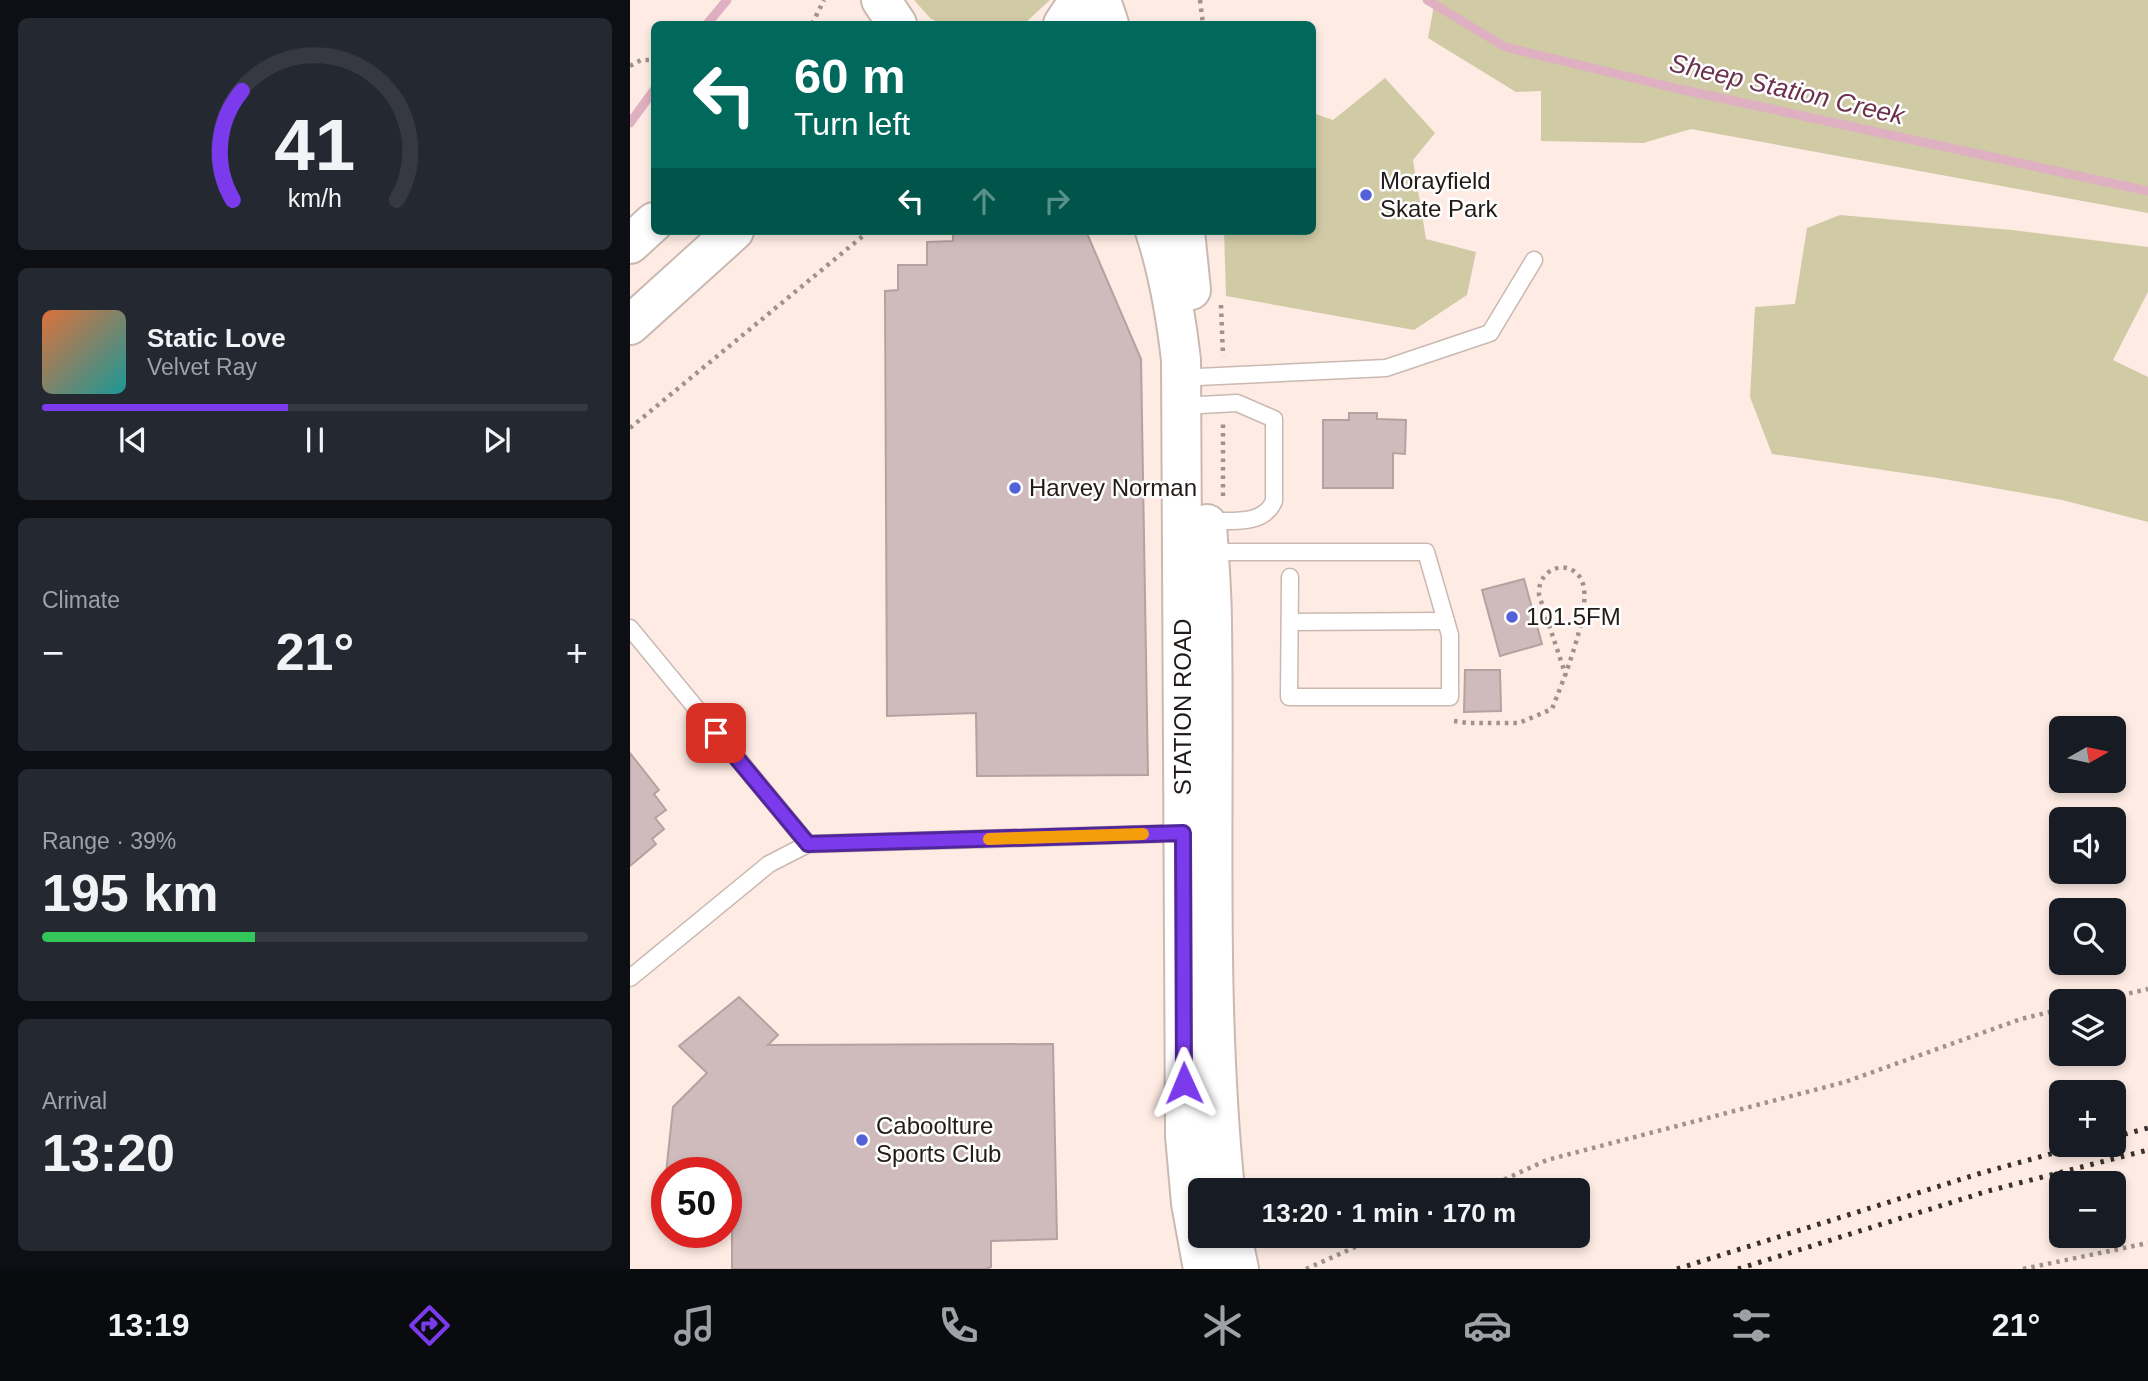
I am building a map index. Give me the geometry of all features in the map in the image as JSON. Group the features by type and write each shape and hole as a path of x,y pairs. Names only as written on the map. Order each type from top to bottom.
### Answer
{"main road":[{"path":"859,21 866,0"},
{"path":"881,0 895,21"},
{"path":"1065,21 1079,0"},
{"path":"1101,0 1108,21"},
{"path":"630,244 651,225"},
{"path":"630,325 730,235"},
{"name":"STATION ROAD","path":"1156,235 1166,265 1176,314 1181,360 1194,396"},
{"name":"STATION ROAD","path":"1185,235 1199,531 1212,623 1198,833 1185,1136 1191,1203 1218,1260"},
{"name":"STATION ROAD","path":"1198,833 1213,976 1219,1134 1224,1178"}],"lane":[{"path":"1194,396 1386,368 1490,333 1534,260"},
{"path":"1194,396 1237,403 1274,419 1274,501 1270,510 1262,517 1252,520 1199,531"},
{"path":"1199,531 1426,552 1450,635 1450,697 1289,697 1290,577"},
{"path":"1290,622 1446,621"},
{"path":"630,628 808,844"},
{"path":"630,978 769,864 808,844 1198,833"}],"path":[{"path":"814,21 824,0"},
{"path":"1200,0 1203,21"},
{"path":"630,66 641,60 651,60"},
{"path":"630,428 864,235"},
{"path":"1450,697 1450,715 1454,721 1518,723 1552,709 1566,676 1582,616 1584,587 1576,572 1558,568 1547,572 1538,586 1566,676"},
{"path":"2126,994 2148,989"},
{"path":"1508,1178 1548,1160 1845,1082 2021,1019 2049,1012"},
{"path":"2023,1269 2148,1243"},
{"path":"1306,1269 1354,1248"}],"shaded area":[{"path":"914,0 1050,0 1027,21 935,21"},
{"path":"1435,0 2148,0 2148,213 1691,129 1643,143 1541,141 1541,91 1516,92 1428,38"},
{"name":"Morayfield Skate Park","path":"1385,78 1435,133 1413,160 1426,239 1476,252 1467,295 1414,330 1226,296 1224,235 1316,235 1316,114 1333,120"},
{"path":"1840,215 2012,230 2148,247 2148,292 2113,360 2148,377 2148,522 2062,500 1938,478 1772,454 1750,397 1755,307 1795,304 1807,228"}],"building":[{"name":"Harvey Norman","path":"953,235 1088,235 1141,359 1148,775 977,776 976,713 887,716 885,291 898,290 898,265 927,265 927,242 953,241"},
{"path":"1349,413 1377,413 1377,419 1406,420 1405,454 1393,453 1393,488 1323,488 1323,420 1349,420"},
{"name":"101.5FM","path":"1524,579 1542,644 1500,656 1482,590"},
{"path":"1465,670 1500,670 1501,711 1464,712"},
{"path":"630,753 659,790 654,794 666,810 655,818 664,829 652,839 656,844 630,866"},
{"name":"Caboolture Sports Club","path":"739,997 778,1035 768,1045 1053,1044 1057,1239 991,1241 991,1267 986,1269 732,1269 732,1248 742,1248 742,1157 668,1157 673,1107 707,1073 679,1046"}],"waterway":[{"path":"710,21 727,0"},
{"name":"Sheep Station Creek","path":"1427,0 1505,47 1679,89 2148,191"},
{"path":"630,123 651,94"}],"railway":[{"path":"2126,1134 2148,1128"},
{"path":"1738,1269 1988,1191 2148,1150"},
{"path":"1677,1269 1981,1173 2049,1154"}],"slow traffic":[{"path":"989,839 1143,834"}],"place":[{"name":"Morayfield Skate Park","path":"1366,195"},
{"name":"Harvey Norman","path":"1015,488"},
{"name":"101.5FM","path":"1512,617"},
{"name":"Caboolture Sports Club","path":"862,1140"}],"route":[{"path":"716,733 808,844 1183,833 1184,1083"}]}
